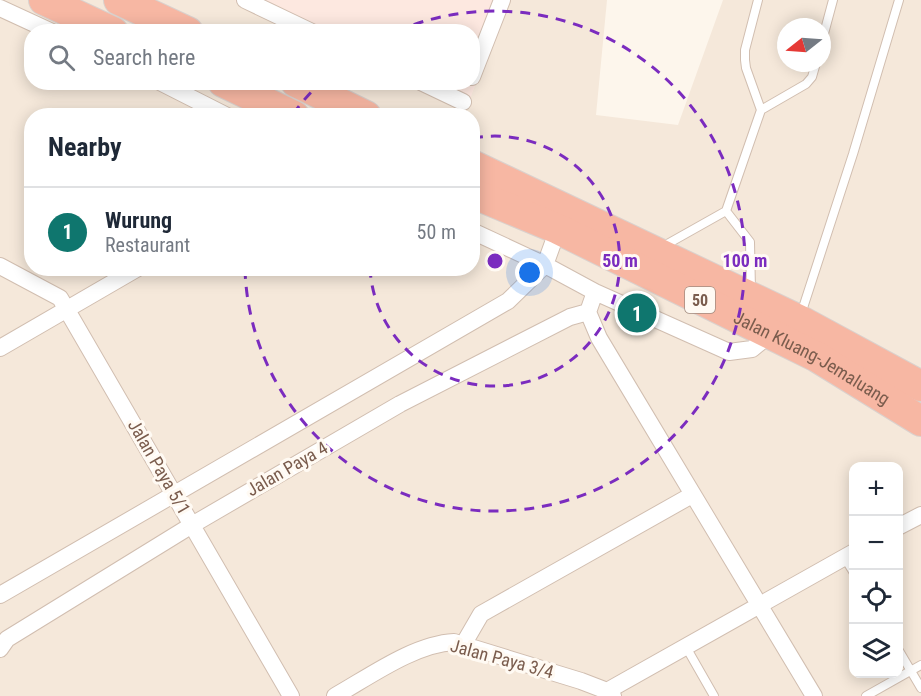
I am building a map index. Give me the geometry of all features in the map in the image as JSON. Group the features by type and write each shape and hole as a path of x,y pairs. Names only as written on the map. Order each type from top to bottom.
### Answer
{"highway":[{"path":"44,0 95,24"},
{"path":"119,0 171,24"},
{"path":"240,90 277,108"},
{"path":"312,90 350,108"},
{"name":"Jalan Kluang-Jemaluang","path":"480,174 653,251 799,320 921,386"},
{"name":"Jalan Kluang-Jemaluang","path":"480,175 558,229 769,335 818,357 921,421"}],"street":[{"path":"245,0 295,24"},
{"path":"480,54 499,1"},
{"path":"0,8 35,24"},
{"path":"176,90 211,108"},
{"path":"433,90 459,108"},
{"path":"460,108 467,90"},
{"path":"0,595 508,301 545,265 558,229"},
{"path":"480,235 545,265 595,292 729,352 752,349 769,335"},
{"name":"Jalan Paya 5/1","path":"0,266 60,298 291,696"},
{"path":"0,348 125,276"},
{"path":"595,292 588,312 599,338 814,696"},
{"name":"Jalan Paya 4","path":"0,649 7,639 192,525 400,404 570,317 588,312"},
{"path":"463,645 482,614 692,495"},
{"path":"903,524 921,515"},
{"path":"609,694 686,646 849,555"},
{"name":"Jalan Paya 3/4","path":"335,696 413,652 441,643 454,642 609,694"}],"lane":[{"path":"653,251 726,211 761,110 744,60 758,0"},
{"path":"828,18 833,0"},
{"path":"799,320 853,154 899,0"},
{"path":"761,110 806,84 813,72"},
{"path":"726,211 750,242 752,299"},
{"path":"686,646 714,696"},
{"path":"903,657 921,688"},
{"path":"866,696 921,665"}],"shaded area":[{"path":"0,0 607,0 596,115 678,125 723,0 921,0 921,696 0,696"},
{"path":"503,0 508,2 480,73 480,24 284,24 234,1"},
{"path":"425,90 473,90 466,108"}],"place":[{"name":"Wurung","path":"637,313"}]}
